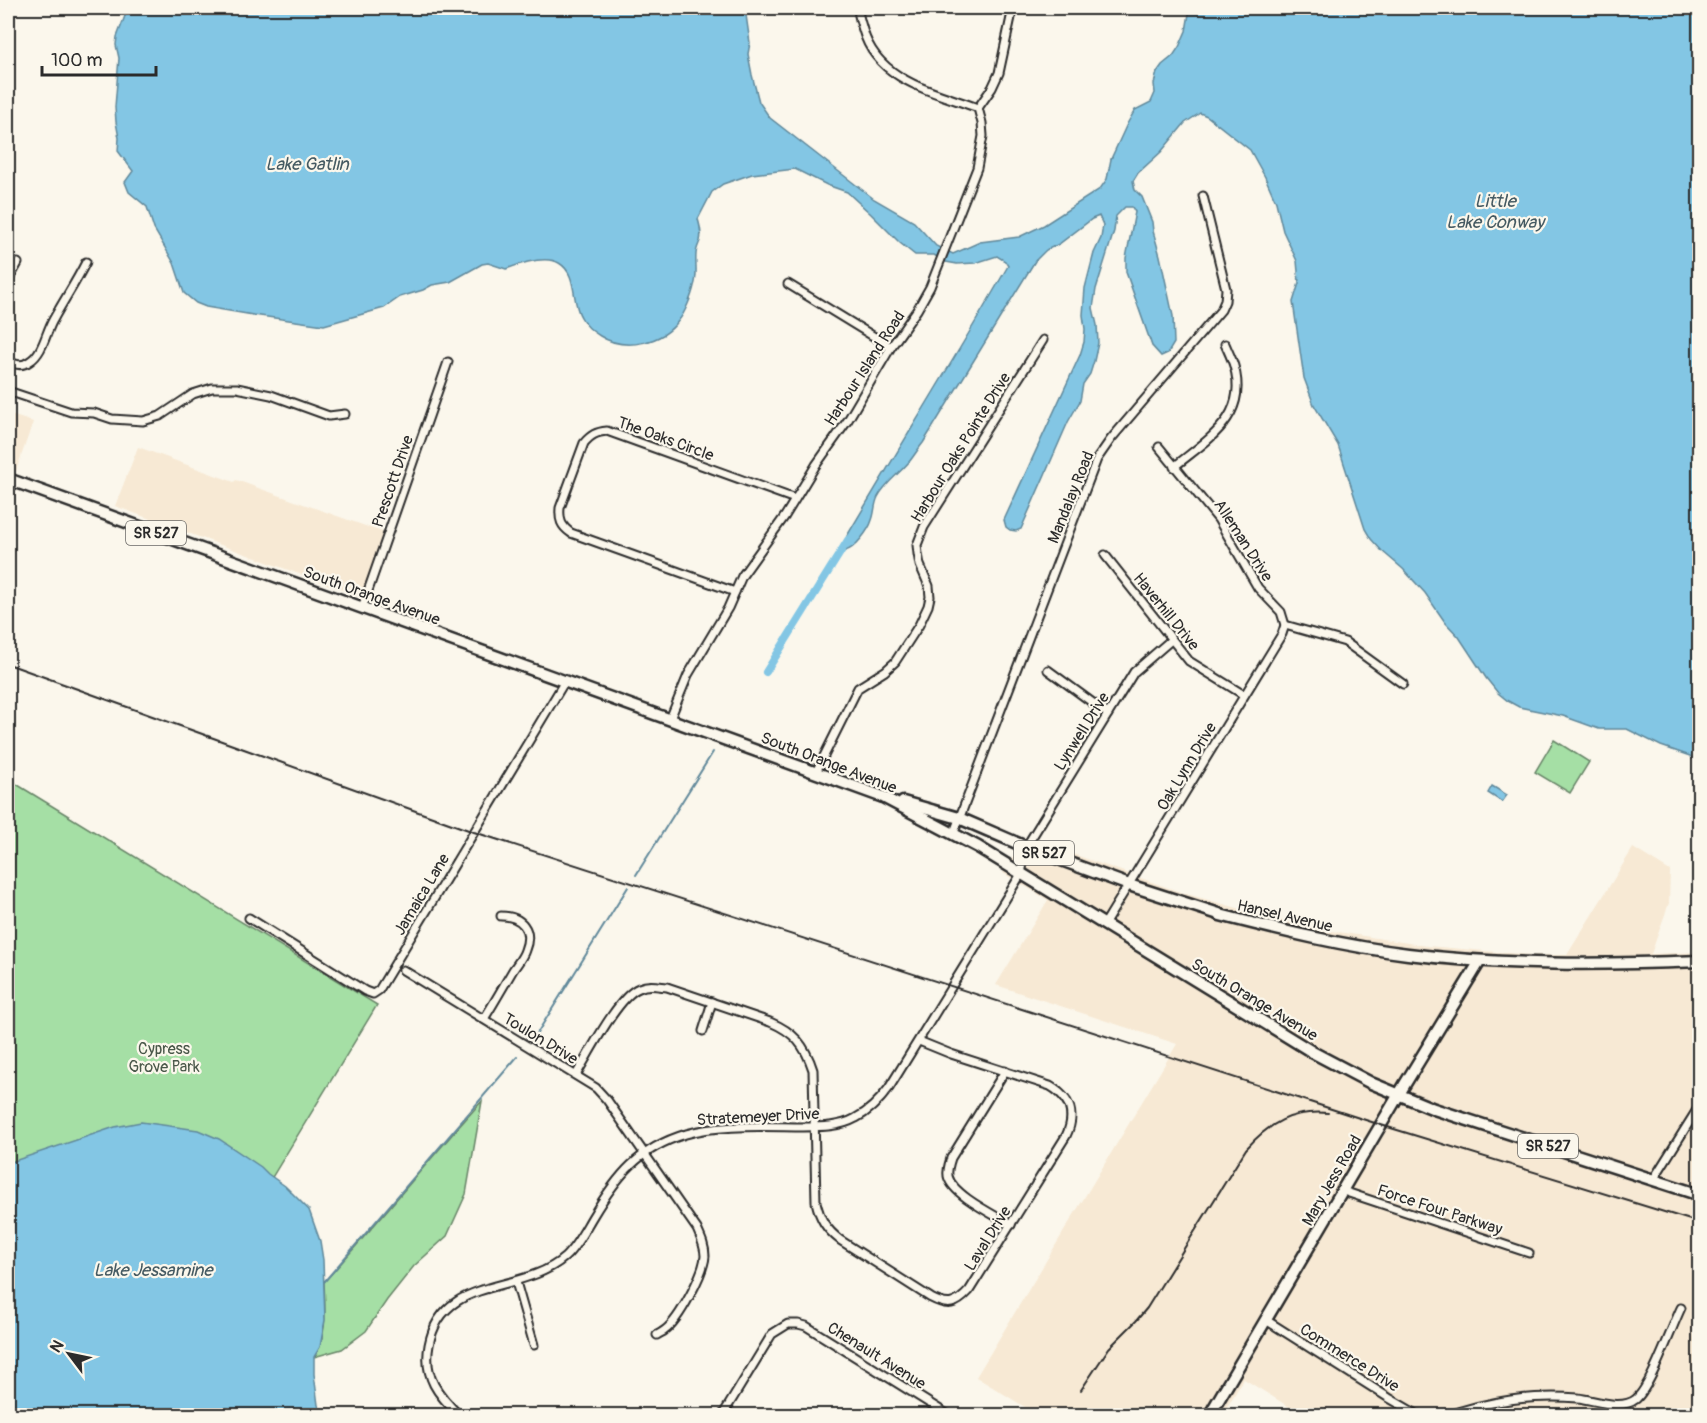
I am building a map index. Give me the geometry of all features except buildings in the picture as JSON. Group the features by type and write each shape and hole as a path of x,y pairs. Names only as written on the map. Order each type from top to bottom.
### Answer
{"main road":[{"name":"South Orange Avenue","path":"8,479 883,796 978,848 1314,1053 1363,1078 1398,1095 1452,1115 1700,1195"},
{"name":"Hansel Avenue","path":"883,796 959,818 1026,847 1129,885 1220,915 1300,935 1411,954 1480,961 1593,964 1700,961"},
{"name":"Mary Jess Road","path":"1209,1416 1398,1095 1480,961"}],"street":[{"path":"858,8 866,40 878,59 890,71 904,81 978,108 999,73 1013,8"},
{"name":"Harbour Island Road","path":"670,719 688,675 728,608 742,576 848,420 930,287 977,168 983,136 978,108"},
{"name":"Mandalay Road","path":"953,835 1097,459 1111,439 1221,310 1225,301 1226,290 1203,196"},
{"path":"8,360 21,365 30,361 37,354 52,321 79,278 86,262"},
{"path":"8,281 18,263"},
{"path":"788,284 891,347"},
{"name":"Harbour Oaks Pointe Drive","path":"816,772 858,688 885,671 894,662 919,625 930,597 917,545 924,527 1043,340"},
{"path":"1174,467 1217,431 1234,408 1237,382 1234,365 1225,344"},
{"name":"Prescott Drive","path":"362,608 448,362"},
{"path":"8,391 71,412 94,413 112,419 143,421 160,416 193,394 212,388 237,388 271,395 329,416 345,414"},
{"name":"The Oaks Circle","path":"735,592 582,537 563,528 559,519 560,508 584,443 599,431 607,431 795,499"},
{"name":"Alleman Drive","path":"1159,447 1218,519 1258,588 1281,612 1284,622"},
{"name":"Haverhill Drive","path":"1105,555 1189,661 1244,695"},
{"path":"1284,622 1345,642 1403,684"},
{"name":"Oak Lynn Drive","path":"1104,925 1281,634 1284,622"},
{"name":"Lynwell Drive","path":"1026,847 1134,672 1171,640"},
{"path":"1048,670 1108,714"},
{"name":"Jamaica Lane","path":"249,918 365,991 373,994 379,990 565,681"},
{"path":"1021,874 1026,847"},
{"name":"Stratemeyer Drive","path":"460,1416 436,1390 428,1365 430,1337 435,1323 453,1302 478,1291 516,1282 556,1264 576,1244 616,1180 627,1168 644,1154 686,1133 706,1129 814,1127 842,1124 868,1111 889,1088 1021,874"},
{"path":"484,1019 525,951 528,935 516,918 501,916"},
{"name":"Toulon Drive","path":"403,970 596,1088 607,1100 697,1229 703,1241 705,1255 700,1278 672,1323 657,1335"},
{"name":"Laval Drive","path":"576,1075 628,994 652,985 667,987 712,1002 770,1022 787,1031 801,1044 813,1070 816,1202 823,1223 829,1232 840,1240 939,1302 954,1303 969,1292 1066,1137 1072,1119 1066,1100 1059,1091 1050,1086 918,1041"},
{"path":"703,1031 712,1002"},
{"path":"1005,1071 951,1158 948,1176 956,1189 1011,1225"},
{"path":"1653,1180 1700,1105"},
{"name":"Force Four Parkway","path":"1342,1191 1529,1253"},
{"path":"516,1282 534,1345"},
{"path":"1446,1416 1470,1407 1542,1397 1576,1398 1622,1405 1631,1402 1638,1398 1646,1386 1681,1308"},
{"name":"Commerce Drive","path":"1266,1320 1420,1416"},
{"name":"Chenault Avenue","path":"722,1416 772,1334 788,1324 806,1326 950,1416"}],"shaded area":[{"path":"8,414 33,422 16,471 8,468"},
{"path":"138,447 385,533 362,597 115,506"},
{"path":"1025,837 1183,893 1284,921 1427,946 1532,955 1567,955 1633,848 1670,871 1669,903 1651,954 1699,952 1699,1415 1610,1416 1582,1411 1557,1410 1495,1416 1302,1415 1244,1379 1222,1415 1038,1415 976,1377 1177,1044 996,985 1048,900 1003,873"}],"green space":[{"path":"1554,740 1589,762 1570,793 1535,772"},
{"name":"Cypress Grove Park","path":"8,779 377,1005 137,1399 8,1319"},
{"path":"482,1101 466,1194 447,1236 414,1266 366,1331 342,1349 314,1357 324,1330 324,1282"}],"water":[{"path":"128,8 745,8 752,75 759,102 770,118 874,199 914,222 936,246 953,254 980,242 1019,237 1044,225 1100,189 1107,179 1111,159 1127,124 1135,110 1151,102 1155,93 1154,84 1157,72 1179,47 1186,31 1190,8 1699,8 1699,764 1690,756 1661,746 1627,729 1599,729 1563,716 1519,707 1508,701 1486,678 1459,637 1445,622 1425,593 1371,539 1365,529 1338,445 1314,405 1304,378 1293,302 1299,283 1297,261 1283,231 1276,202 1250,150 1207,116 1200,113 1185,123 1133,181 1135,190 1142,197 1152,222 1173,316 1174,343 1168,353 1161,356 1152,346 1126,272 1126,258 1135,212 1132,207 1125,207 1116,216 1114,231 1096,289 1093,308 1098,343 1090,374 1083,384 1080,401 1068,422 1021,529 1016,531 1006,527 1004,520 1084,342 1085,288 1103,225 1099,216 1092,219 1059,244 1046,250 1035,261 923,443 881,492 865,534 853,547 845,551 842,549 847,536 1008,266 1005,261 997,256 975,263 957,264 946,262 934,255 915,255 847,192 795,169 752,174 723,184 712,192 698,219 701,235 696,252 696,278 686,309 672,328 643,343 610,341 592,330 578,311 569,274 559,263 547,260 533,261 506,269 488,263 482,264 450,282 432,285 400,297 384,308 324,325 206,307 196,303 184,293 174,263 154,229 147,207 129,192 125,182 133,171 118,151 119,138 115,107 119,58 116,45"},
{"path":"1492,786 1507,795 1502,802 1488,793"},
{"name":"Lake Jessamine","path":"141,1122 198,1130 219,1139 261,1167 285,1186 309,1210 320,1241 323,1260 325,1320 320,1347 314,1357 314,1374 318,1405 323,1415 8,1415 8,1163 115,1127"}],"waterway":[{"path":"766,672 848,540"},
{"path":"636,875 713,752"},
{"path":"536,1035 628,887"},
{"path":"324,1282 517,1057"}],"railway":[{"path":"8,664 474,832 1381,1125 1700,1223"},
{"path":"1081,1390 1109,1348 1147,1308 1246,1149 1263,1132 1282,1120 1303,1114 1328,1113"}],"water label":[{"name":"Lake Gatlin","path":"307,164"},
{"name":"Little Lake Conway","path":"1495,211"}]}
